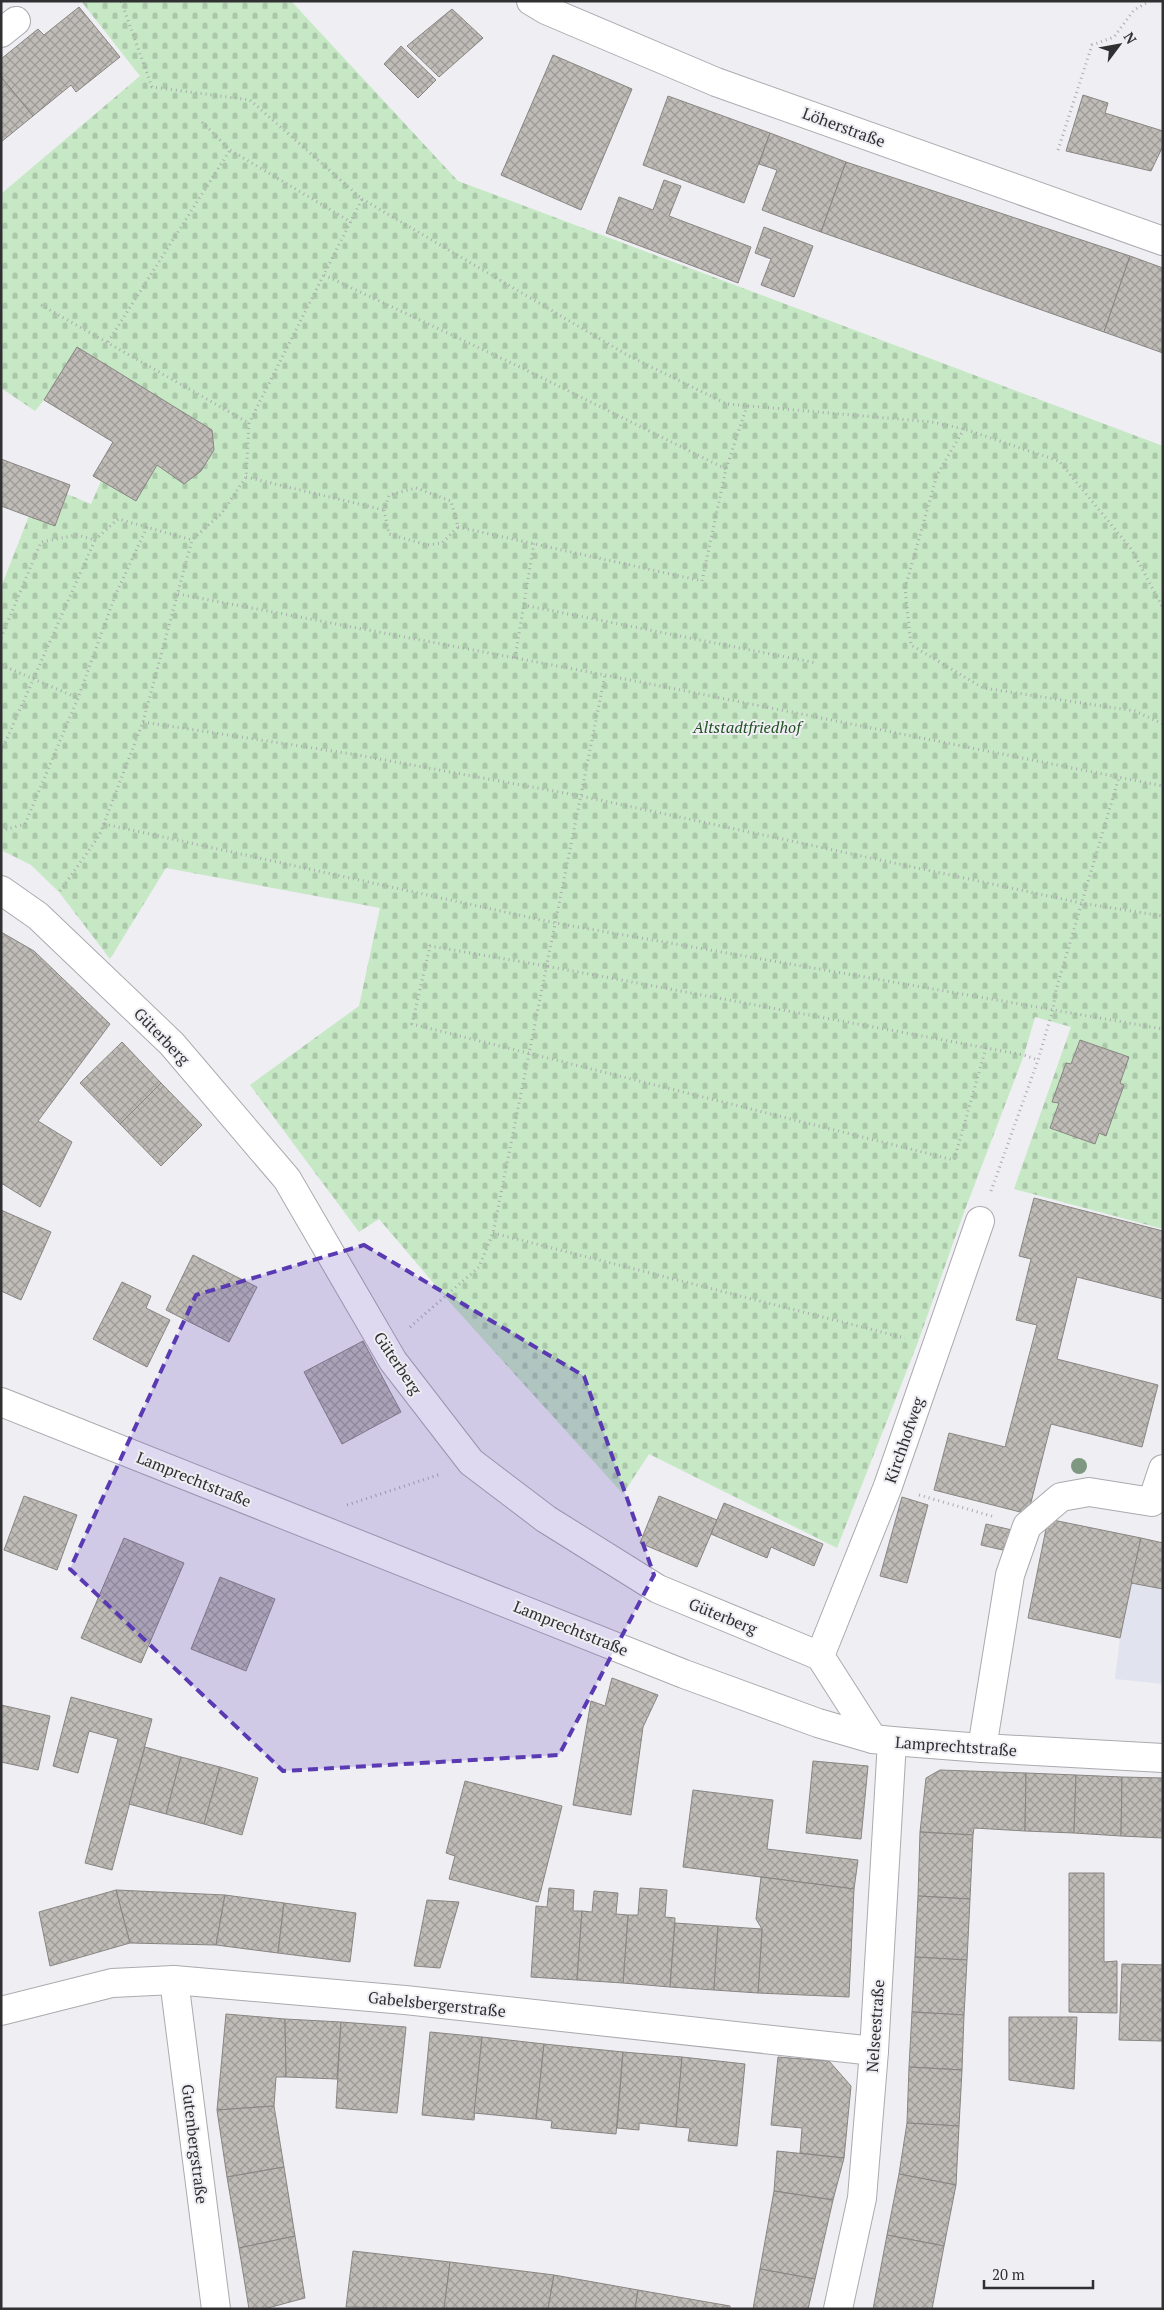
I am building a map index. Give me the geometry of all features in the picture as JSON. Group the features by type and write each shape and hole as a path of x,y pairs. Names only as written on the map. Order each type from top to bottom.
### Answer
{"street":[{"name":"Löherstraße","path":"531,1 546,10 716,82 1163,241"},
{"name":"Güterberg","path":"1,890 38,916 172,1044 286,1178 393,1361 471,1462 546,1519 658,1589 820,1656"},
{"name":"Kirchhofweg","path":"820,1656 888,1486 980,1221"},
{"name":"Lamprechtstraße","path":"1,1402 684,1674 818,1723 882,1740 982,1748 1163,1758"},
{"path":"982,1748 1010,1575 1027,1526 1061,1497 1089,1492 1152,1502 1163,1469"},
{"path":"820,1656 882,1740"},
{"name":"Nelseestraße","path":"838,2309 862,2198 874,2051 882,1740"},
{"name":"Gabelsbergerstraße","path":"1,2010 112,1983 174,1980 405,2000 874,2051"},
{"name":"Gutenbergstraße","path":"174,1980 216,2309"}],"path":[{"path":"121,1 152,87 250,100 362,199 629,356 726,404 932,422 964,429 1059,461 1132,550 1163,608"},
{"path":"1058,150 1092,45 1114,37 1134,10 1150,1"},
{"path":"202,122 230,150 351,222"},
{"path":"108,342 230,150"},
{"path":"38,916 59,892 100,836 143,722 192,540 222,513 246,477 249,423 362,199"},
{"path":"324,275 522,368 726,469"},
{"path":"41,305 249,423"},
{"path":"458,527 702,581 726,469 748,406"},
{"path":"964,429 937,475 905,588 911,645 984,688 1135,711 1163,724"},
{"path":"246,477 384,510"},
{"path":"416,488 451,501 458,527 442,544 427,545 389,534 384,510 390,495 416,488"},
{"path":"1,752 95,540 118,518 192,540"},
{"path":"1,832 24,824 78,698 115,596 147,527"},
{"path":"1,638 41,542 77,535 95,540"},
{"path":"515,658 534,543"},
{"path":"178,594 605,675 1163,786"},
{"path":"524,605 816,663"},
{"path":"1,665 78,698"},
{"path":"386,1347 446,1298 479,1267 493,1233 605,675"},
{"path":"143,722 352,754 580,796 1081,903 1163,916"},
{"path":"980,1221 1038,1060 1053,1009 1056,990 1119,777"},
{"path":"104,824 555,923 1163,1029"},
{"path":"986,1048 954,1160 412,1024 430,946 986,1048 1038,1060"},
{"path":"493,1233 851,1325 937,1345"},
{"path":"349,1504 423,1482"},
{"path":"888,1486 1027,1526"}],"highlighted area":[{"path":"364,1245 584,1376 654,1575 559,1755 283,1771 70,1569 196,1295"}],"shaded area":[{"path":"1141,1538 1163,1543 1163,1684 1115,1679 1120,1638"}],"green space":[{"name":"Altstadtfriedhof","path":"81,1 291,1 458,181 1163,446 1163,1229 1014,1189 1071,1027 1035,1017 1024,1055 963,1215 918,1342 837,1548 649,1454 623,1494 454,1307 379,1219 359,1232 250,1085 359,1006 380,908 166,868 110,959 59,892 31,865 1,850 1,587 29,516 55,526 67,494 91,504 101,481 93,476 113,442 44,400 35,411 1,388 1,194 140,76"}],"building":[{"path":"79,7 120,57 76,92 71,85 33,116 1,77 1,59 38,29 44,35"},
{"path":"452,9 483,38 439,77 407,46"},
{"path":"401,46 436,80 418,98 384,64"},
{"path":"553,55 632,89 581,210 501,175"},
{"path":"1,77 33,116 1,142"},
{"path":"1083,95 1108,103 1105,113 1163,131 1163,146 1151,171 1066,151"},
{"path":"668,96 770,133 744,203 643,165"},
{"path":"770,133 846,162 821,232 762,210 777,170 759,164"},
{"path":"846,162 1130,256 1104,332 821,232"},
{"path":"664,180 681,186 669,216 751,247 738,283 606,233 619,197 653,210"},
{"path":"764,227 813,246 794,297 761,285 771,259 755,253"},
{"path":"1130,256 1163,268 1163,353 1104,332"},
{"path":"77,347 212,430 214,450 201,471 184,484 157,465 136,501 93,476 113,442 44,400"},
{"path":"1,459 70,485 55,526 1,506"},
{"path":"1,932 34,951 110,1024 38,1121 72,1142 40,1207 1,1183"},
{"path":"1080,1040 1129,1057 1120,1083 1124,1085 1106,1136 1099,1133 1095,1144 1050,1128 1059,1103 1052,1102 1066,1063 1071,1064"},
{"path":"122,1042 161,1083 120,1124 80,1083"},
{"path":"161,1083 202,1125 161,1166 120,1124"},
{"path":"1034,1198 1163,1231 1163,1299 1077,1277 1057,1359 1158,1385 1142,1447 1051,1424 1028,1514 934,1490 949,1433 1005,1447 1037,1325 1016,1320 1031,1259 1019,1256"},
{"path":"1,1210 51,1232 21,1300 1,1291"},
{"path":"193,1255 257,1287 229,1342 166,1310"},
{"path":"122,1282 151,1296 146,1308 170,1320 147,1367 93,1339"},
{"path":"363,1341 401,1412 342,1444 304,1372"},
{"path":"24,1496 77,1515 57,1570 4,1550"},
{"path":"659,1496 717,1520 697,1567 640,1543"},
{"path":"902,1497 928,1505 907,1583 880,1576"},
{"path":"724,1503 823,1544 814,1566 771,1547 767,1558 711,1534"},
{"path":"1048,1519 1141,1538 1120,1638 1028,1618"},
{"path":"986,1524 1012,1530 1007,1551 981,1545"},
{"path":"124,1538 184,1563 141,1663 81,1638"},
{"path":"1141,1538 1163,1543 1163,1589 1131,1583"},
{"path":"220,1577 275,1599 246,1671 191,1649"},
{"path":"612,1678 658,1695 643,1727 631,1815 573,1805 591,1701 605,1706"},
{"path":"71,1697 152,1719 112,1870 85,1863 118,1739 89,1731 78,1773 53,1766"},
{"path":"1,1705 50,1716 38,1770 1,1762"},
{"path":"145,1747 181,1757 166,1814 129,1804"},
{"path":"181,1757 220,1767 204,1824 166,1814"},
{"path":"813,1761 868,1766 861,1839 806,1833"},
{"path":"220,1767 258,1778 242,1835 204,1824"},
{"path":"940,1770 1026,1773 1025,1831 974,1828 973,1835 920,1832 926,1778"},
{"path":"1026,1773 1076,1775 1074,1833 1025,1831"},
{"path":"1076,1775 1122,1777 1121,1836 1074,1833"},
{"path":"1122,1777 1163,1778 1163,1838 1121,1836"},
{"path":"465,1781 562,1806 538,1902 449,1879 455,1856 446,1853"},
{"path":"693,1790 773,1800 767,1849 858,1860 854,1889 683,1867"},
{"path":"920,1832 973,1835 970,1899 918,1896"},
{"path":"1069,1873 1104,1873 1104,1962 1117,1961 1117,2013 1069,2012"},
{"path":"761,1877 854,1889 849,1997 758,1993 762,1929 756,1919"},
{"path":"549,1888 574,1890 573,1911 582,1911 577,1980 531,1977 536,1906 547,1907"},
{"path":"640,1888 667,1890 665,1917 675,1918 670,1987 623,1983 628,1915 638,1915"},
{"path":"116,1890 225,1895 216,1945 130,1943"},
{"path":"116,1890 130,1943 50,1966 39,1912"},
{"path":"594,1891 618,1893 616,1914 628,1915 623,1983 577,1980 582,1911 592,1912"},
{"path":"225,1895 284,1903 278,1953 216,1945"},
{"path":"918,1896 970,1899 967,1960 915,1957"},
{"path":"427,1900 459,1902 440,1968 414,1966"},
{"path":"284,1903 356,1913 350,1962 278,1953"},
{"path":"675,1923 718,1926 714,1990 670,1987"},
{"path":"718,1926 762,1929 758,1993 714,1990"},
{"path":"915,1957 967,1960 964,2015 912,2012"},
{"path":"1122,1964 1163,1965 1163,2041 1119,2040"},
{"path":"912,2012 964,2015 962,2070 909,2067"},
{"path":"226,2014 285,2019 286,2077 276,2077 274,2106 217,2110"},
{"path":"1009,2017 1077,2017 1074,2089 1009,2080"},
{"path":"285,2019 341,2022 337,2079 286,2077"},
{"path":"341,2022 406,2027 397,2113 336,2108"},
{"path":"430,2032 482,2037 474,2120 422,2115"},
{"path":"482,2037 544,2044 536,2119 474,2113"},
{"path":"544,2044 623,2052 616,2134 551,2128 552,2121 536,2119"},
{"path":"623,2052 682,2057 676,2127 639,2123 639,2130 617,2128"},
{"path":"682,2057 745,2064 737,2146 688,2141 690,2128 676,2127"},
{"path":"778,2057 829,2061 851,2086 844,2158 800,2153 802,2128 771,2125"},
{"path":"909,2067 962,2070 959,2126 907,2123"},
{"path":"274,2106 284,2167 227,2177 217,2110"},
{"path":"907,2123 959,2126 956,2185 899,2174"},
{"path":"777,2151 844,2158 833,2200 774,2191"},
{"path":"284,2167 295,2236 239,2248 227,2177"},
{"path":"899,2174 956,2185 944,2246 887,2235"},
{"path":"774,2191 833,2200 815,2279 760,2269"},
{"path":"887,2235 944,2246 932,2309 873,2309"},
{"path":"295,2236 305,2298 264,2309 249,2309 239,2248"},
{"path":"353,2251 450,2262 444,2309 346,2307"},
{"path":"450,2262 554,2275 548,2309 444,2309"},
{"path":"760,2269 815,2279 808,2309 753,2309"},
{"path":"554,2275 638,2290 635,2309 548,2309"},
{"path":"638,2290 730,2306 730,2309 635,2309"}]}
